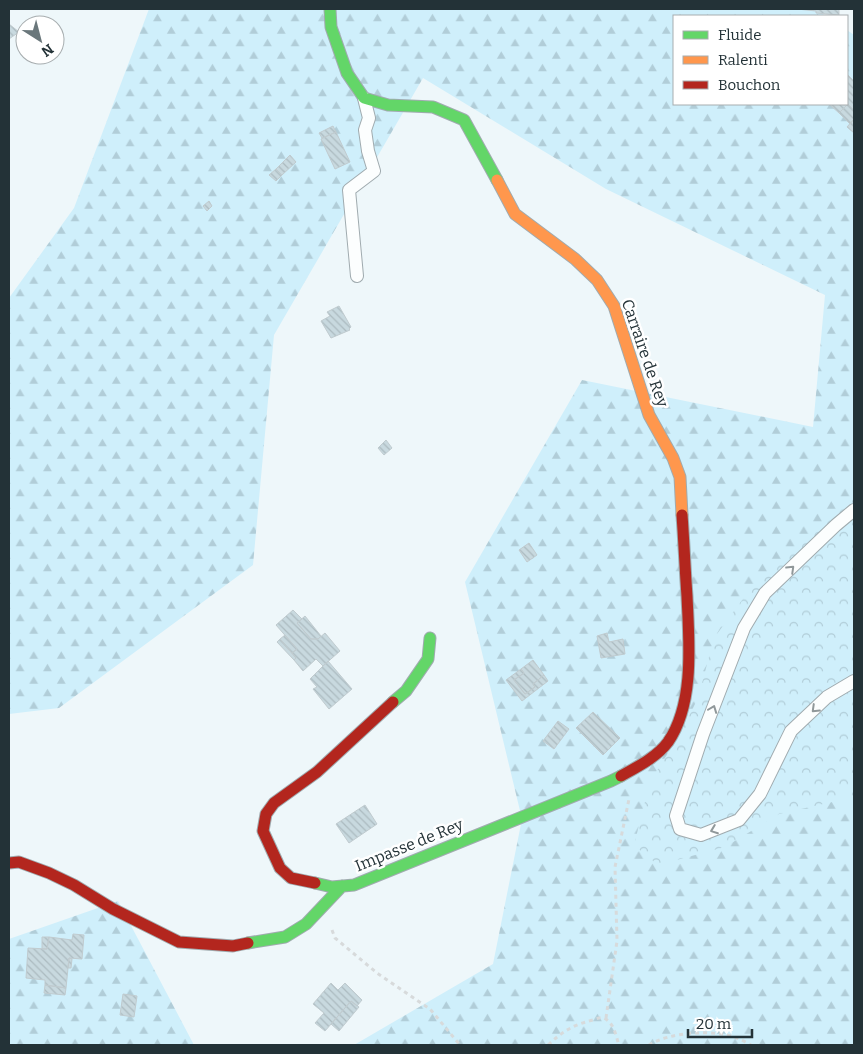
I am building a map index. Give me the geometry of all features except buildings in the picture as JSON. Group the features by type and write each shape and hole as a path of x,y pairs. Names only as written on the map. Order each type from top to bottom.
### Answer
{"street":[{"path":"330,9 331,27 347,73 364,98"},
{"name":"Carraire de Rey","path":"364,98 388,105 433,107 464,120 515,214 575,259 596,280 616,309 649,415 679,472 689,638 686,694 678,722 667,743 636,767"},
{"name":"Impasse de Rey","path":"430,638 428,659 406,691 317,772 274,803 266,814 263,831 280,868 291,878 332,886 354,885 611,781 636,767"},
{"path":"9,863 19,862 49,873 74,885 113,909 179,942 233,946 285,937 306,924 342,886"}],"lane":[{"path":"357,276 349,190 374,171 368,151 365,130 369,118 364,98"},
{"path":"854,510 766,593 744,628 703,734 676,816 680,829 701,834 739,820 760,794 792,731 827,697 854,681"}],"path":[{"path":"619,1045 613,1026 606,1018 617,941 614,867 630,794"},
{"path":"326,903 327,916 335,938 377,973 430,1009 460,1045"},
{"path":"548,1045 561,1033 576,1024 606,1018"},
{"path":"649,1045 667,1037 689,1033 737,1037 751,1045"}],"green space":[{"path":"149,9 814,9 824,15 673,15 673,105 848,105 848,31 854,35 854,1045 354,1045 493,964 522,819 465,582 582,380 813,427 825,295 606,189 423,78 274,335 253,565 59,708 9,714 9,298 74,208"},
{"path":"854,497 854,797 779,814 725,847 658,865 634,845 650,782 681,732 698,698 714,638 745,596"},
{"path":"118,901 194,1045 9,1045 9,939"}],"traffic: fast":[{"path":"330,9 331,27 347,73 364,98 388,105 433,107 464,120 497,180"},
{"path":"393,702 406,691 428,659 430,638"},
{"path":"315,883 332,887 354,885 621,776"},
{"path":"248,943 285,937 306,924 342,886"}],"traffic: slow":[{"path":"497,180 515,214 575,259 597,280 614,306 649,415 673,458 680,477 682,515"}],"traffic: jam":[{"path":"621,776 646,761 668,742 677,726 683,709 688,671 689,632 682,515"},
{"path":"315,883 291,878 280,868 263,831 266,814 274,803 317,772 393,702"},
{"path":"9,863 19,862 49,873 74,885 113,909 179,942 233,946 248,943"}]}
